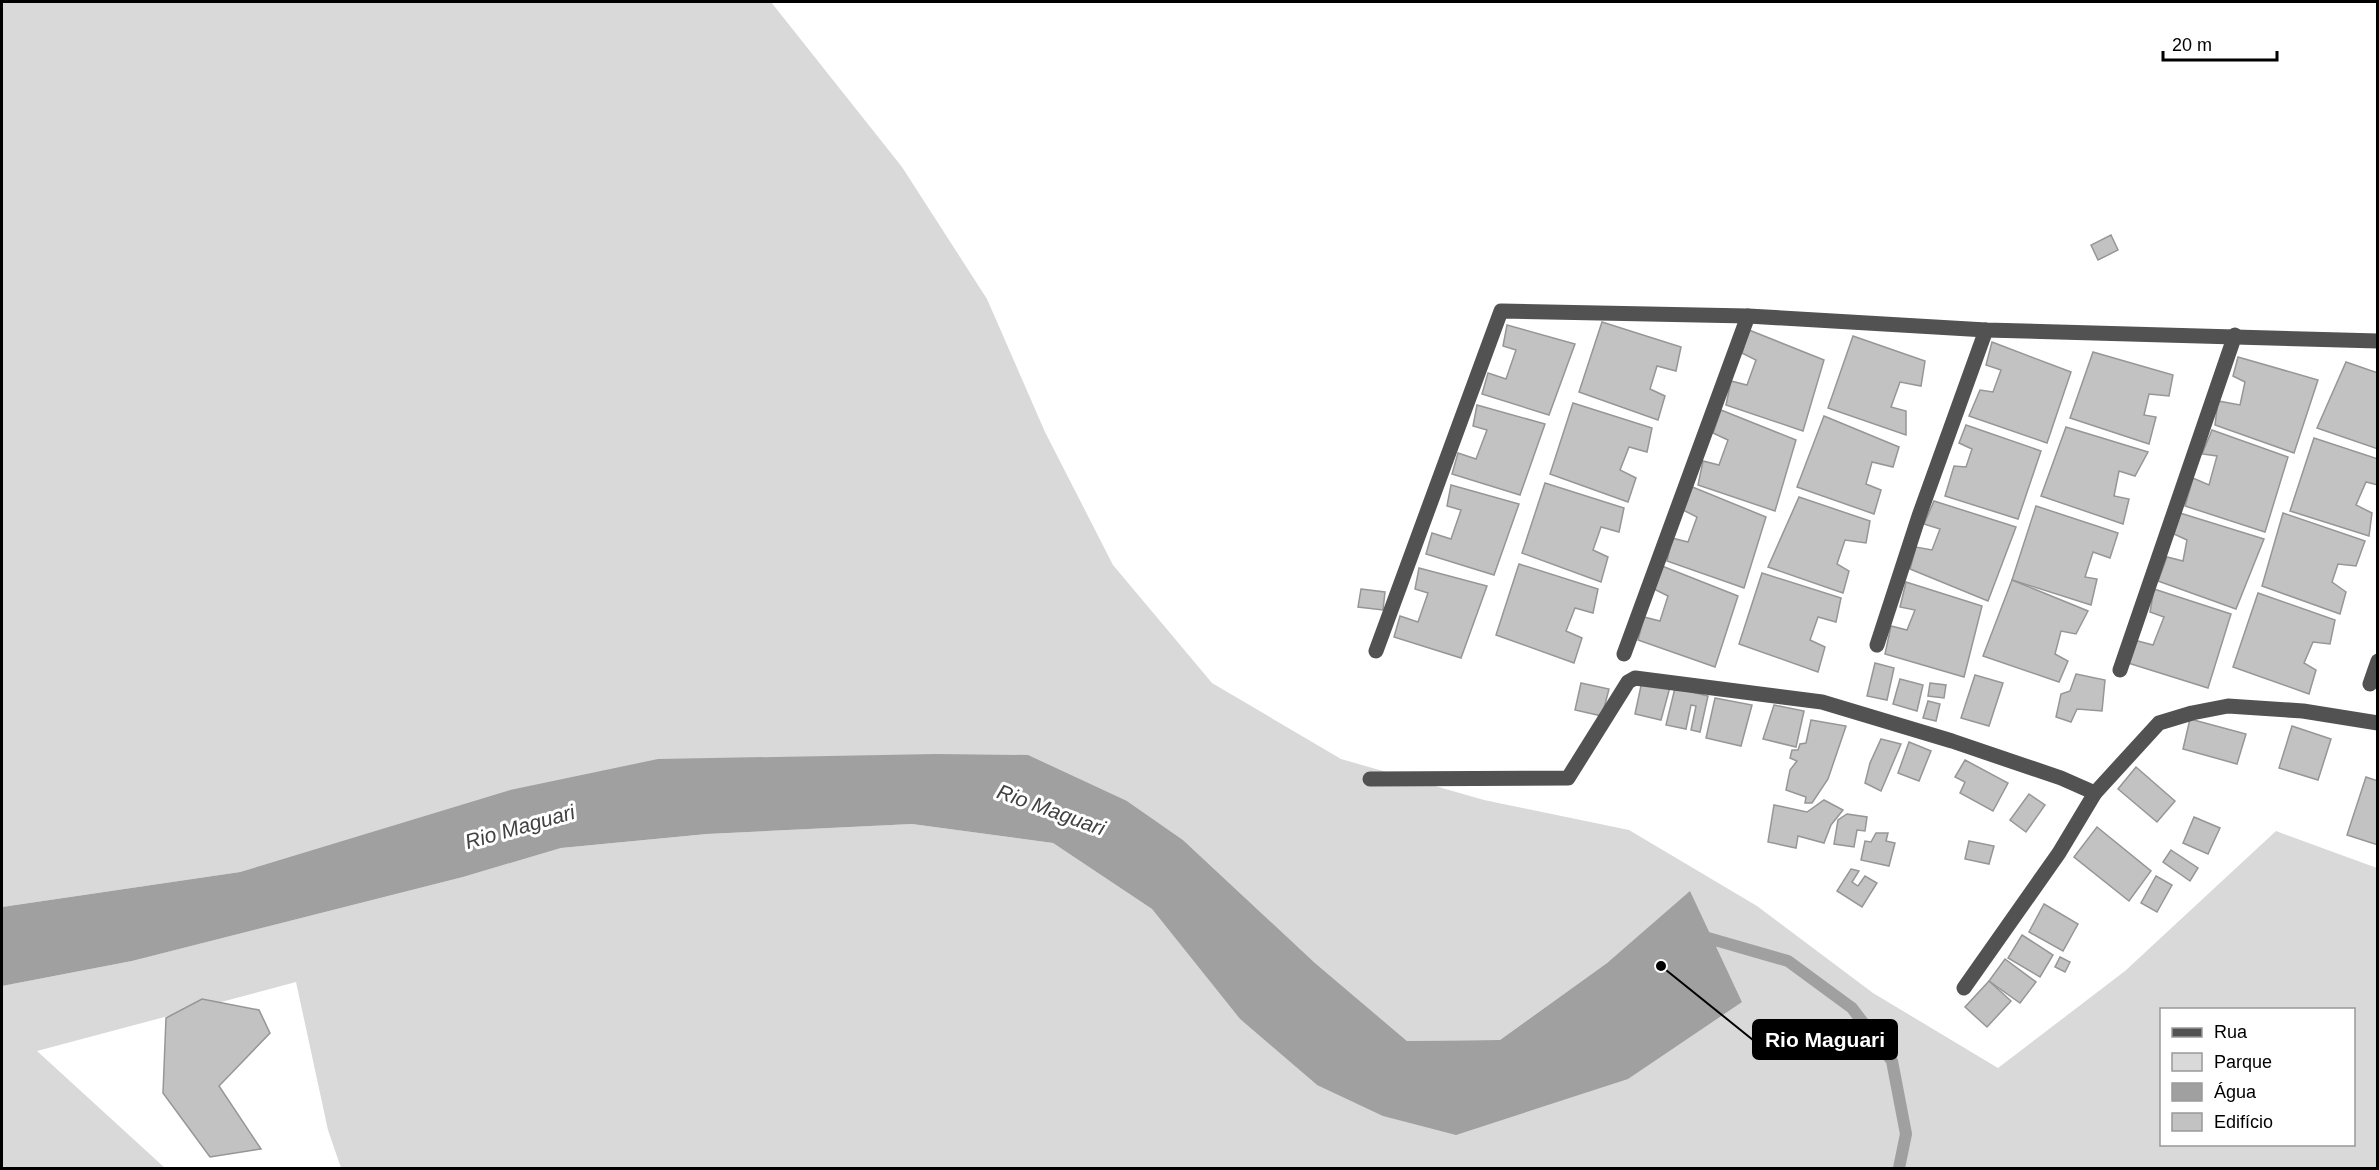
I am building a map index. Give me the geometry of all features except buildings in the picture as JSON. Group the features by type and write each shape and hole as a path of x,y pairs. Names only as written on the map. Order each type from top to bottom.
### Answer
{"street":[{"path":"1376,651 1501,311 1748,316 1986,330 2235,335 2378,341"},
{"path":"1624,654 1748,316"},
{"path":"1877,645 1919,516 1986,330"},
{"path":"2120,670 2235,335"},
{"path":"2370,684 2378,661"},
{"path":"1370,779 1569,778 1628,682 1635,678 1822,702 1952,741 2061,778 2096,793"},
{"path":"1964,988 2059,853 2096,793 2158,723 2228,706 2303,711 2378,723"}],"green space":[{"path":"2,2 771,2 902,167 987,299 1045,432 1113,565 1212,683 1341,759 1484,800 1629,830 1757,906 1873,993 1998,1068 2125,971 2276,831 2377,868 2377,1168 341,1168 328,1130 296,982 37,1051 165,1168 2,1168 2,986 132,961 463,877 561,848 707,834 912,824 1053,843 1152,909 1240,1019 1317,1085 1742,1002 1690,892 1607,963 1500,1040 1407,1041 1315,963 1183,840 1127,801 510,790 240,872 2,907"}],"water":[{"path":"936,754 1028,755 1127,801 1183,840 1315,963 1407,1041 1500,1040 1607,963 1690,891 1742,1002 1628,1079 1456,1135 1383,1116 1317,1085 1240,1019 1152,909 1053,843 912,824 707,834 561,848 463,877 132,961 2,986 2,907 240,872 510,790 658,759"}],"waterway":[{"name":"Rio Maguari","path":"1698,944 1708,938 1788,961 1852,1008 1892,1061 1906,1134 1899,1168"}],"place":[{"name":"Rio Maguari","path":"1661,966"}]}
